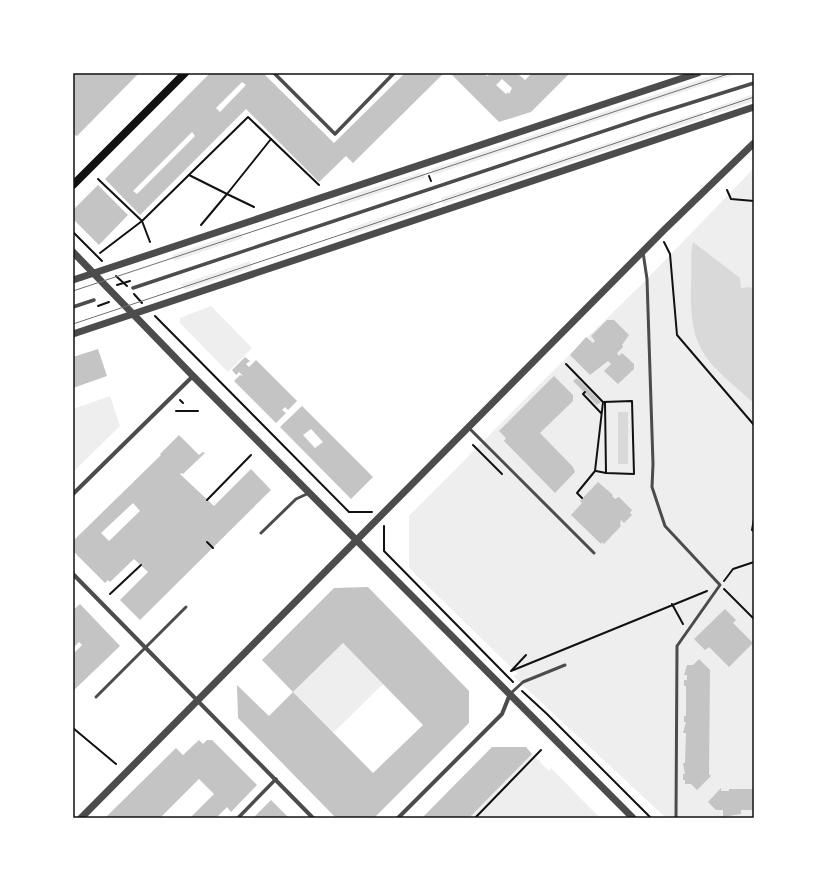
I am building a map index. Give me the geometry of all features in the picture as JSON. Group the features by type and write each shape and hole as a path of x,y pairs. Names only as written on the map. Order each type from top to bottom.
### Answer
{"main road":[{"path":"73,185 185,73"}],"street":[{"path":"274,73 335,134 394,73"},
{"path":"73,280 698,73"},
{"path":"133,288 649,116 754,84"},
{"path":"73,334 754,107"},
{"path":"81,818 643,252 754,143"},
{"path":"73,252 132,315 634,818"},
{"path":"73,307 94,300"},
{"path":"73,494 193,376"},
{"path":"73,574 313,818"},
{"path":"398,818 502,714 510,694"},
{"path":"238,818 276,779"}],"lane":[{"path":"643,252 648,279 653,464 652,487 665,526 720,586 677,646 676,818"},
{"path":"469,428 594,553"},
{"path":"261,533 296,498 309,493"},
{"path":"96,696 186,607"},
{"path":"510,694 523,682 565,665"}],"path":[{"path":"100,253 142,220 248,117 319,185"},
{"path":"201,225 271,139"},
{"path":"189,174 254,207"},
{"path":"98,179 142,220 150,242"},
{"path":"727,190 730,199 754,201"},
{"path":"73,232 102,261"},
{"path":"661,234 670,254 678,335 754,425"},
{"path":"156,317 207,370 350,512 371,511"},
{"path":"566,364 604,402 606,474"},
{"path":"204,373 207,370"},
{"path":"585,392 583,394 601,413"},
{"path":"180,400 183,403"},
{"path":"595,471 606,474 634,474 632,401 604,402"},
{"path":"582,498 576,493 595,471 601,413 604,402"},
{"path":"176,411 198,411"},
{"path":"473,445 502,474"},
{"path":"207,500 251,455"},
{"path":"753,530 754,519"},
{"path":"384,524 384,552 517,687 547,714 650,818"},
{"path":"207,542 213,548"},
{"path":"526,655 511,671 593,638 666,606 720,586 733,569 754,562"},
{"path":"110,594 141,565"},
{"path":"720,586 754,619"},
{"path":"672,604 687,631"},
{"path":"73,728 116,764"},
{"path":"475,818 542,750"}],"shaded area":[{"path":"720,73 740,73 433,175 431,169"},
{"path":"754,94 754,101 712,115 710,109"},
{"path":"702,112 704,118 443,204 441,198"},
{"path":"754,168 754,818 666,818 513,676 518,674 409,568 409,516 647,279"},
{"path":"423,172 425,178 340,206 338,199"},
{"path":"432,201 434,207 350,235 347,229"},
{"path":"240,232 243,238 174,261 172,255"},
{"path":"693,242 740,278 741,288 750,287 754,290 754,403 713,365 704,354 698,341 693,326 691,308 691,258"},
{"path":"250,261 252,268 185,290 182,284"},
{"path":"211,306 252,348 228,372 180,323 180,318"},
{"path":"110,396 120,426 73,472 73,409"},
{"path":"618,412 628,412 628,464 618,464"},
{"path":"343,643 383,684 333,733 293,692"},
{"path":"532,754 538,760 540,759 540,762 549,771 551,768 600,818 469,818"}],"building":[{"path":"73,73 139,73 77,136 73,134"},
{"path":"210,73 263,73 334,143 405,73 444,73 353,163 346,156 319,182 246,109 140,215 105,179","holes":["242,82 246,85 220,112 216,108","192,132 195,136 137,194 133,191"]},
{"path":"450,73 484,73 487,76 492,73 517,73 525,80 532,73 570,73 531,112 499,122","holes":["502,79 512,88 509,94 508,92 506,94 496,85"]},
{"path":"98,185 128,215 99,245 73,219 73,210"},
{"path":"607,320 614,320 629,335 622,345 623,347 617,353 619,356 622,353 634,364 634,369 618,384 604,371 611,364 608,361 590,375 570,355 586,337 593,343 595,341 591,336"},
{"path":"98,349 107,376 73,388 73,357"},
{"path":"245,357 250,361 246,364 249,367 256,360 297,401 288,410 285,407 282,410 286,413 276,423 234,381 240,375 243,376 239,372 236,375 232,370"},
{"path":"554,376 573,395 573,401 540,433 573,467 575,472 555,493 504,441 506,438 499,431"},
{"path":"577,378 601,402 597,405 573,381"},
{"path":"302,406 373,477 351,499 280,427","holes":["311,429 323,442 315,448 303,435"]},
{"path":"179,435 199,455 203,452 205,453 183,474 180,474 214,506 251,469 271,490 140,620 120,600 148,572 134,559 110,582 108,580 105,583 73,551 73,541 161,455 160,454","holes":["133,503 140,511 109,541 101,533"]},
{"path":"598,482 613,495 612,496 615,499 619,497 632,510 630,513 632,515 624,523 621,520 621,526 604,544 602,542 601,544 571,515 582,503 580,501"},
{"path":"368,587 469,691 469,723 374,818 336,818 238,718 237,685 269,716 293,692 262,660 334,588","holes":["343,643 423,725 373,773 293,692"]},
{"path":"80,604 120,646 73,691 73,654 82,645 79,642 73,648 73,610"},
{"path":"725,609 736,620 733,623 753,643 729,667 709,647 705,650 694,639"},
{"path":"699,659 710,670 709,774 711,776 697,790 691,784 685,784 685,780 683,780 683,774 685,774 683,763 685,763 686,733 683,733 686,722 684,722 684,716 686,716 686,686 684,686 684,680 687,680 687,675 684,675 687,665 693,665"},
{"path":"199,740 203,744 207,740 212,740 257,785 231,812 227,807 216,818 190,818 214,794 199,779 160,818 105,818 176,748 183,755"},
{"path":"492,747 526,747 532,754 469,818 422,818"},
{"path":"721,788 721,791 729,791 729,789 754,789 754,810 741,810 741,814 723,817 723,810 716,810 708,802"},
{"path":"271,800 289,818 253,818"}],"tram line":[{"path":"73,291 731,73"},
{"path":"73,324 754,97"}]}
